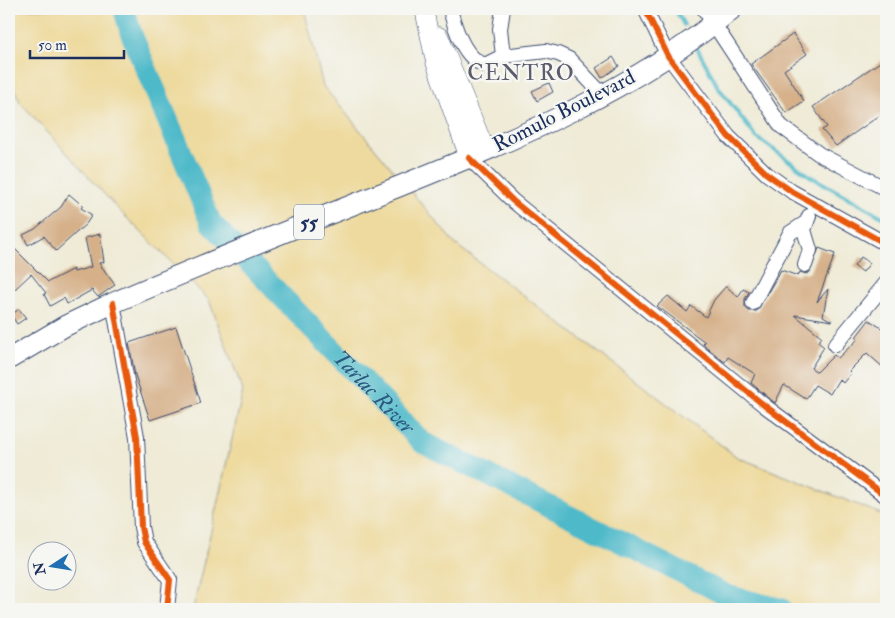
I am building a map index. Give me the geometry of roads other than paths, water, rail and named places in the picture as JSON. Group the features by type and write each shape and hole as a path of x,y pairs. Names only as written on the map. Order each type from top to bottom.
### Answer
{"highway":[{"name":"Romulo Boulevard","path":"113,303 470,157 603,94 668,56 709,16 732,9"},
{"name":"55","path":"9,359 65,326 113,303"}],"main road":[{"path":"424,9 434,23 470,157"}],"street":[{"path":"450,9 462,44 478,63 485,65 503,56 546,51 569,59 603,94"},
{"path":"503,9 500,29 503,56"},
{"path":"645,9 668,56 728,136 768,174 814,204 886,244"},
{"path":"709,16 782,126 818,154 886,189"},
{"path":"470,157 513,201 750,394 886,496"},
{"path":"805,265 810,254 809,244 804,233 814,204"},
{"path":"753,303 790,233 807,222"},
{"path":"835,345 886,283"},
{"path":"113,303 136,437 141,527 144,542 170,580 167,609"}],"waterway":[{"name":"Tarlac River","path":"124,9 131,33 211,223 422,442 728,596 781,609"},
{"path":"675,9 684,25"},
{"path":"697,48 718,87 756,137 810,176 886,219"}],"district":[{"name":"CENTRO","path":"521,73"}]}
